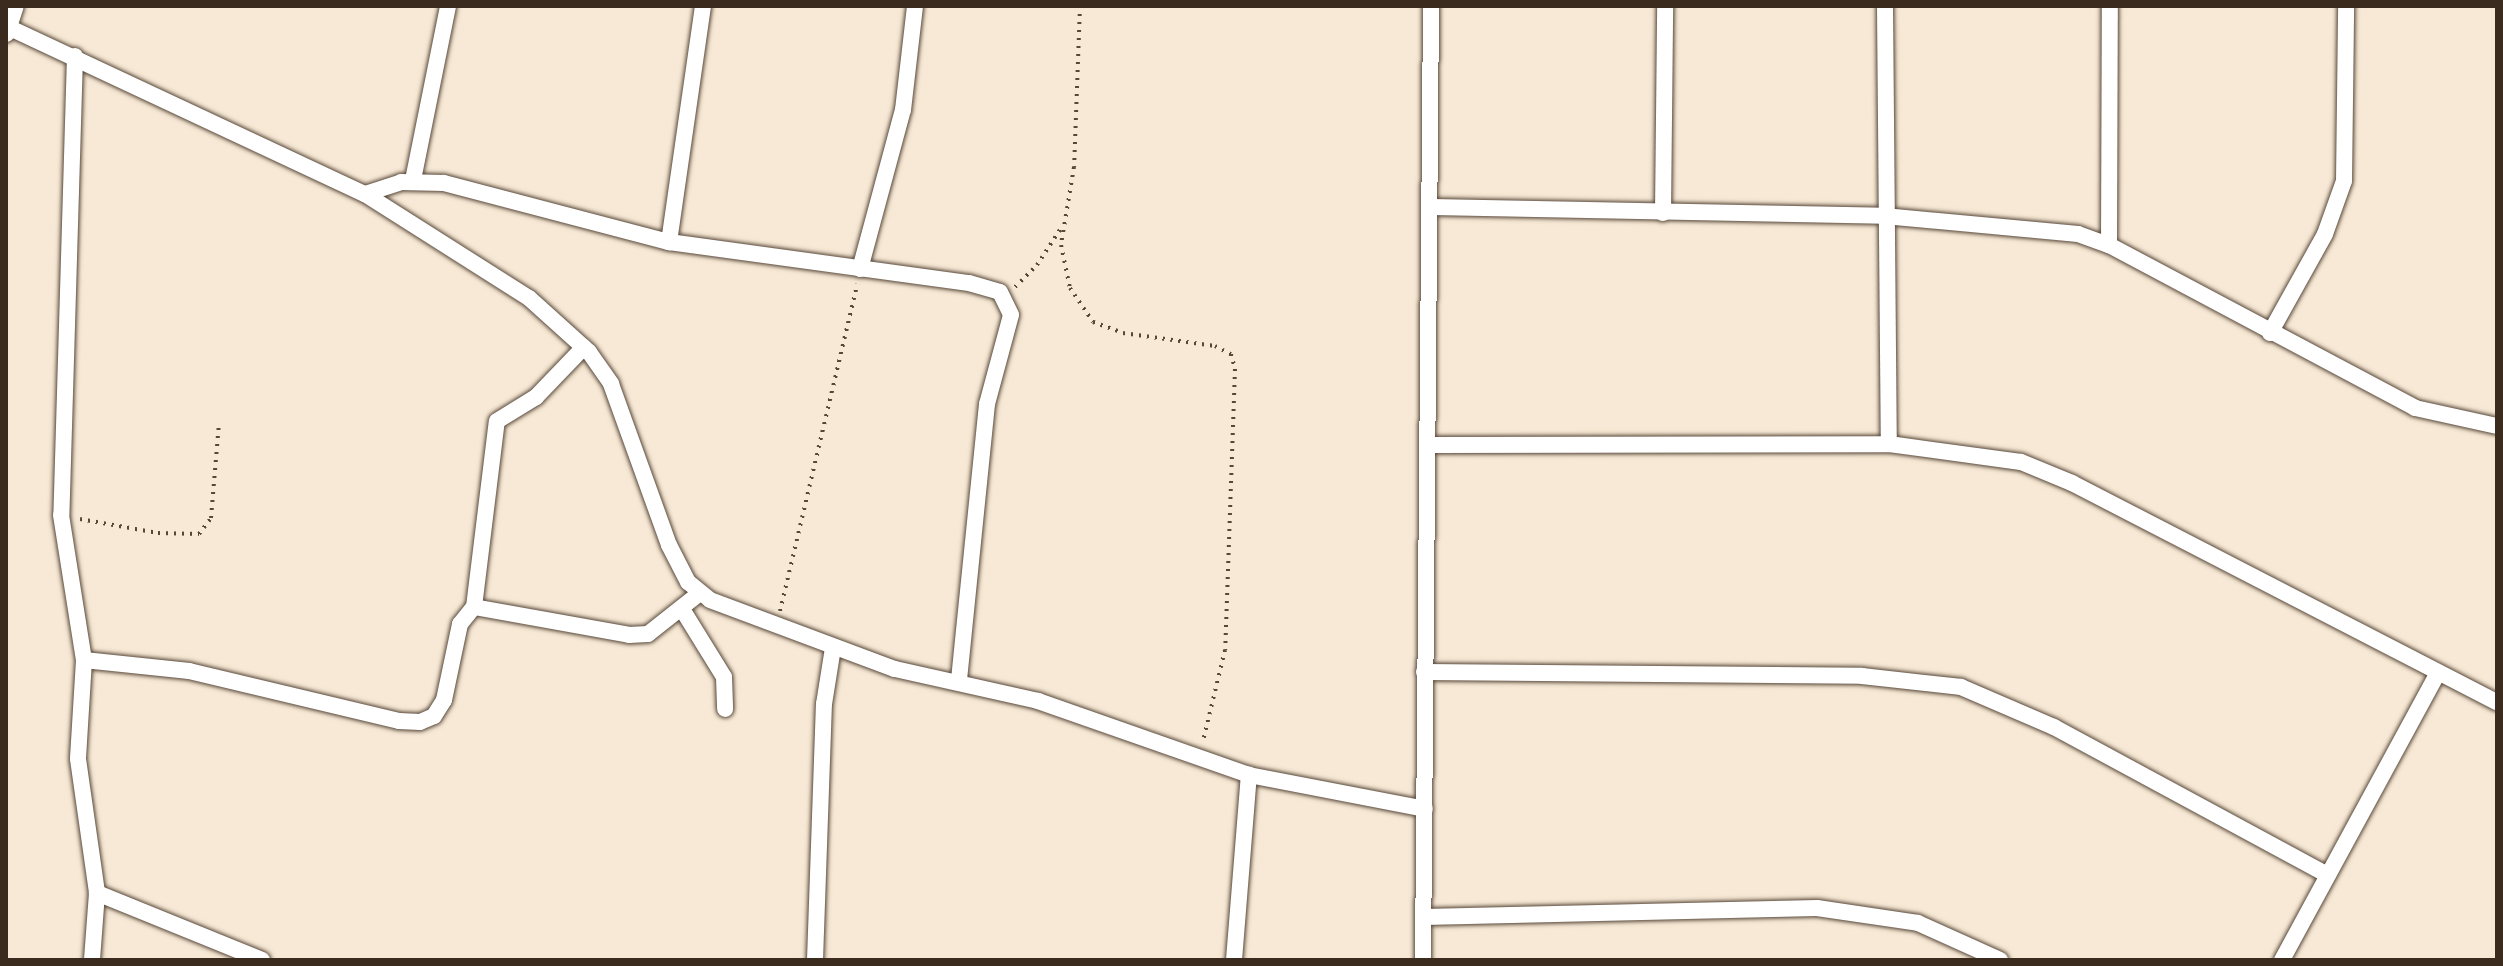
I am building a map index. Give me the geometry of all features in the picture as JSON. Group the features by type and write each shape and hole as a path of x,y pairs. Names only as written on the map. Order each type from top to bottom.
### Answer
{"street":[{"path":"15,6 8,30 75,56 365,194 529,298 584,347 611,384 669,545 688,582 700,593 775,628 895,669 1038,701 1249,775 1425,809"},
{"path":"413,180 448,6"},
{"path":"669,242 703,6"},
{"path":"860,269 903,110 915,6"},
{"path":"1423,960 1424,672 1432,207 1431,6"},
{"path":"1663,213 1665,6"},
{"path":"1885,6 1884,216 1889,444"},
{"path":"2109,245 2110,6"},
{"path":"2270,333 2325,234 2344,181 2346,6"},
{"path":"75,56 61,515 84,660 78,759 97,893 92,960"},
{"path":"365,194 413,180 486,192 669,242 969,283 1005,297 1011,315 987,404 959,681"},
{"path":"1432,207 1884,216 2044,228 2109,245 2415,408 2497,426"},
{"path":"84,660 189,671 399,721 420,722 434,716 444,700 460,624 474,607 497,421 536,397 584,347"},
{"path":"1430,445 1889,444 2021,462 2072,483 2497,702"},
{"path":"474,607 629,635 648,634 700,593"},
{"path":"682,609 724,677 725,709"},
{"path":"815,960 824,704 833,648"},
{"path":"1424,672 1862,676 1961,687 2054,727 2328,875"},
{"path":"2282,960 2438,673"},
{"path":"1234,960 1249,775"},
{"path":"97,893 262,960"},
{"path":"1424,917 1817,908 1918,923 2000,960"}],"path":[{"path":"1080,6 1074,167 1062,225 1070,288 1093,322 1123,333 1215,346 1233,360 1232,556 1225,650 1199,758"},
{"path":"1005,297 1037,265 1062,225"},
{"path":"775,628 860,269"},
{"path":"61,515 158,533 199,534 211,518 219,423"}]}
